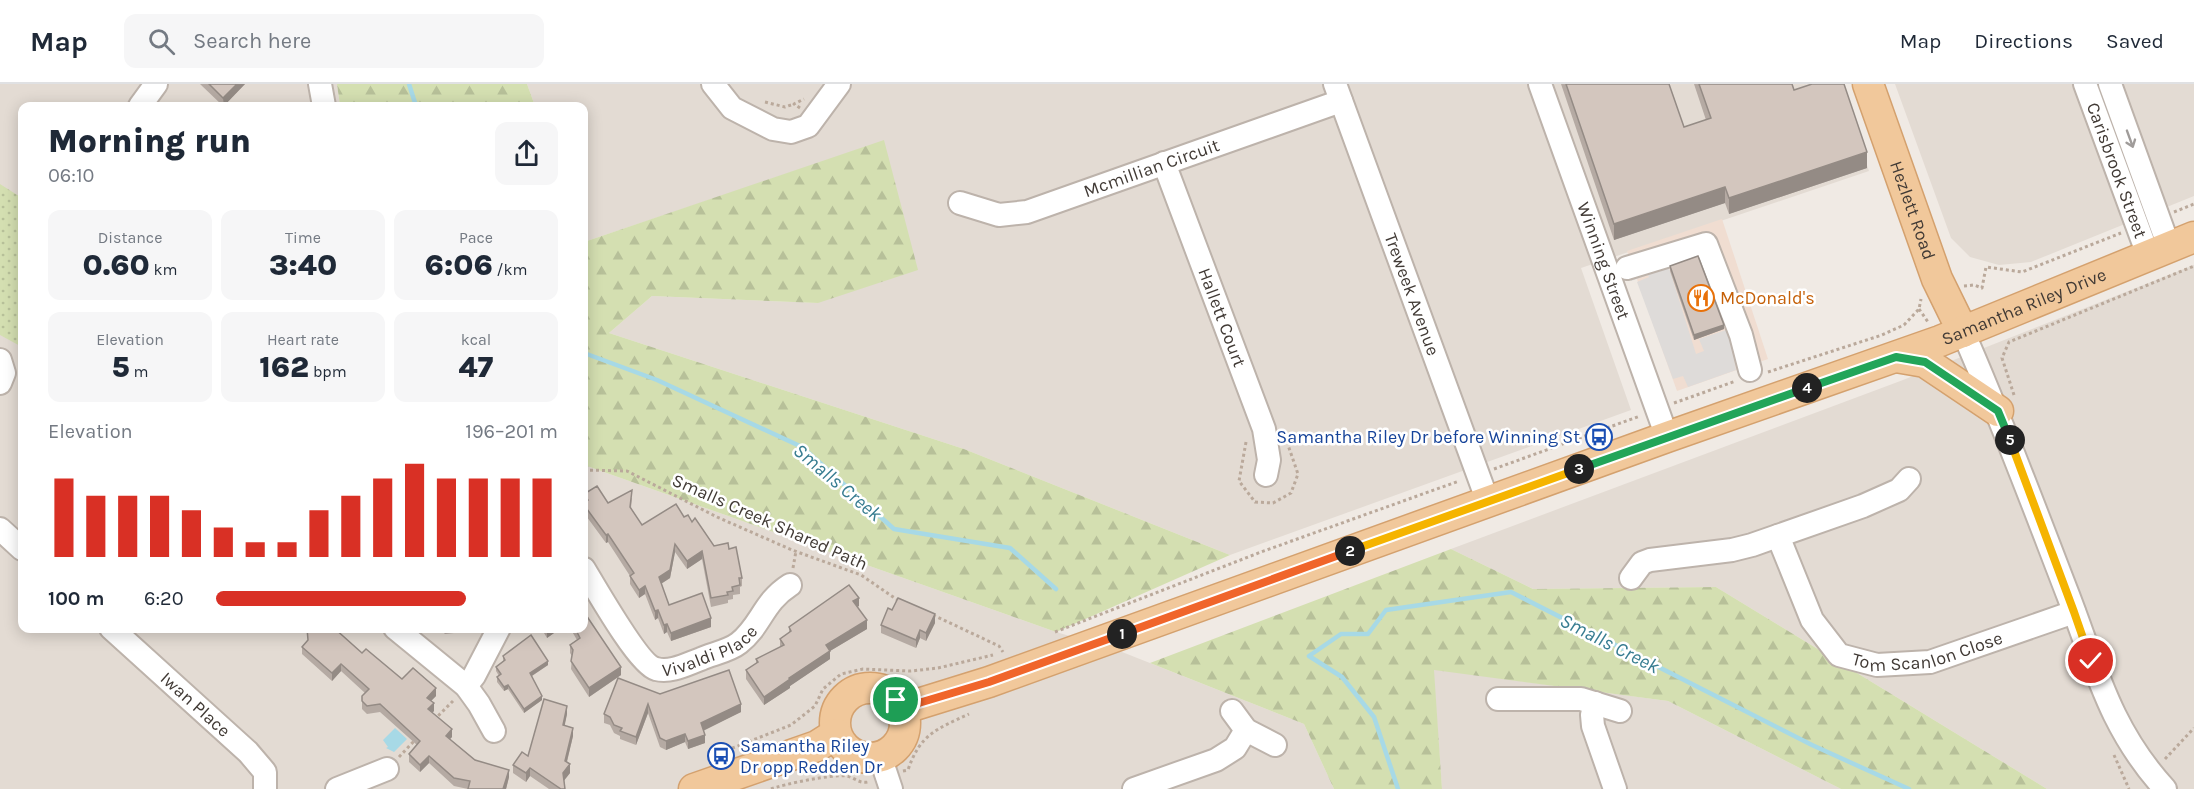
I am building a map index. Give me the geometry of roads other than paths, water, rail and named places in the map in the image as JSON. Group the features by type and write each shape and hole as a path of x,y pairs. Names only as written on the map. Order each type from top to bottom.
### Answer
{"main road":[{"name":"Hezlett Road","path":"1868,84 1937,279 1964,332"},
{"name":"Samantha Riley Drive","path":"902,708 989,682 1667,437 1896,357 1964,332 2170,246"},
{"path":"1896,357 1925,362 2007,407"},
{"path":"878,689 888,693 902,708 904,717 902,736 891,751 880,756 864,758 855,755 847,750 836,734 834,723 841,703 857,690 878,689"},
{"path":"703,786 817,746 836,734"}],"street":[{"path":"143,102 156,84"},
{"path":"320,84 323,102"},
{"path":"713,84 732,108 773,129 784,132 808,126 839,84"},
{"name":"Winning Street","path":"1540,84 1667,437"},
{"name":"Carisbrook Street","path":"2085,84 2137,226 2170,246"},
{"name":"Carisbrook Street","path":"2110,84 2170,246"},
{"name":"Mcmillian Circuit","path":"960,203 999,215 1027,212 1164,163 1338,93"},
{"name":"Treweek Avenue","path":"1338,93 1488,502"},
{"name":"Hallett Court","path":"1164,163 1264,429 1269,460 1266,475"},
{"path":"1627,268 1706,244 1741,336 1750,370"},
{"path":"1964,332 2007,407 2074,612 2108,703 2134,751 2158,782"},
{"path":"1631,578 1642,563 1650,560 1732,550 1778,536 1863,506 1899,490 1909,479"},
{"path":"0,529 18,545"},
{"name":"Tom Scanlon Close","path":"1778,536 1812,620 1839,656 1877,665 1930,662 2074,612"},
{"name":"Vivaldi Place","path":"588,575 645,663 656,669 673,669 737,645 750,633 777,593 790,585"},
{"name":"Iwan Place","path":"117,633 248,752 265,772 265,789"},
{"path":"401,633 466,686 494,731"},
{"path":"466,686 474,676 496,633"},
{"path":"1498,699 1572,699 1620,711"},
{"path":"1595,703 1592,715 1593,726 1615,789"},
{"path":"1232,711 1246,730 1275,745"},
{"path":"1134,789 1216,760 1235,748 1246,730"},
{"path":"880,756 891,789"},
{"path":"337,789 387,769"}],"water":[{"path":"395,728 407,739 394,752 386,748 388,747 383,740"}],"waterway":[{"name":"Smalls Creek","path":"409,84 415,102"},
{"name":"Smalls Creek","path":"588,354 657,380 802,447 894,529 1010,548 1056,589"},
{"name":"Smalls Creek","path":"1398,789 1374,717 1342,677 1309,656 1341,634 1368,634 1386,610 1511,592 1812,745 1909,789"}],"place":[{"name":"McDonald's","path":"1701,298"},
{"name":"Samantha Riley Dr before Winning St","path":"1599,437"},
{"name":"Samantha Riley Dr opp Redden Dr","path":"721,756"}]}
